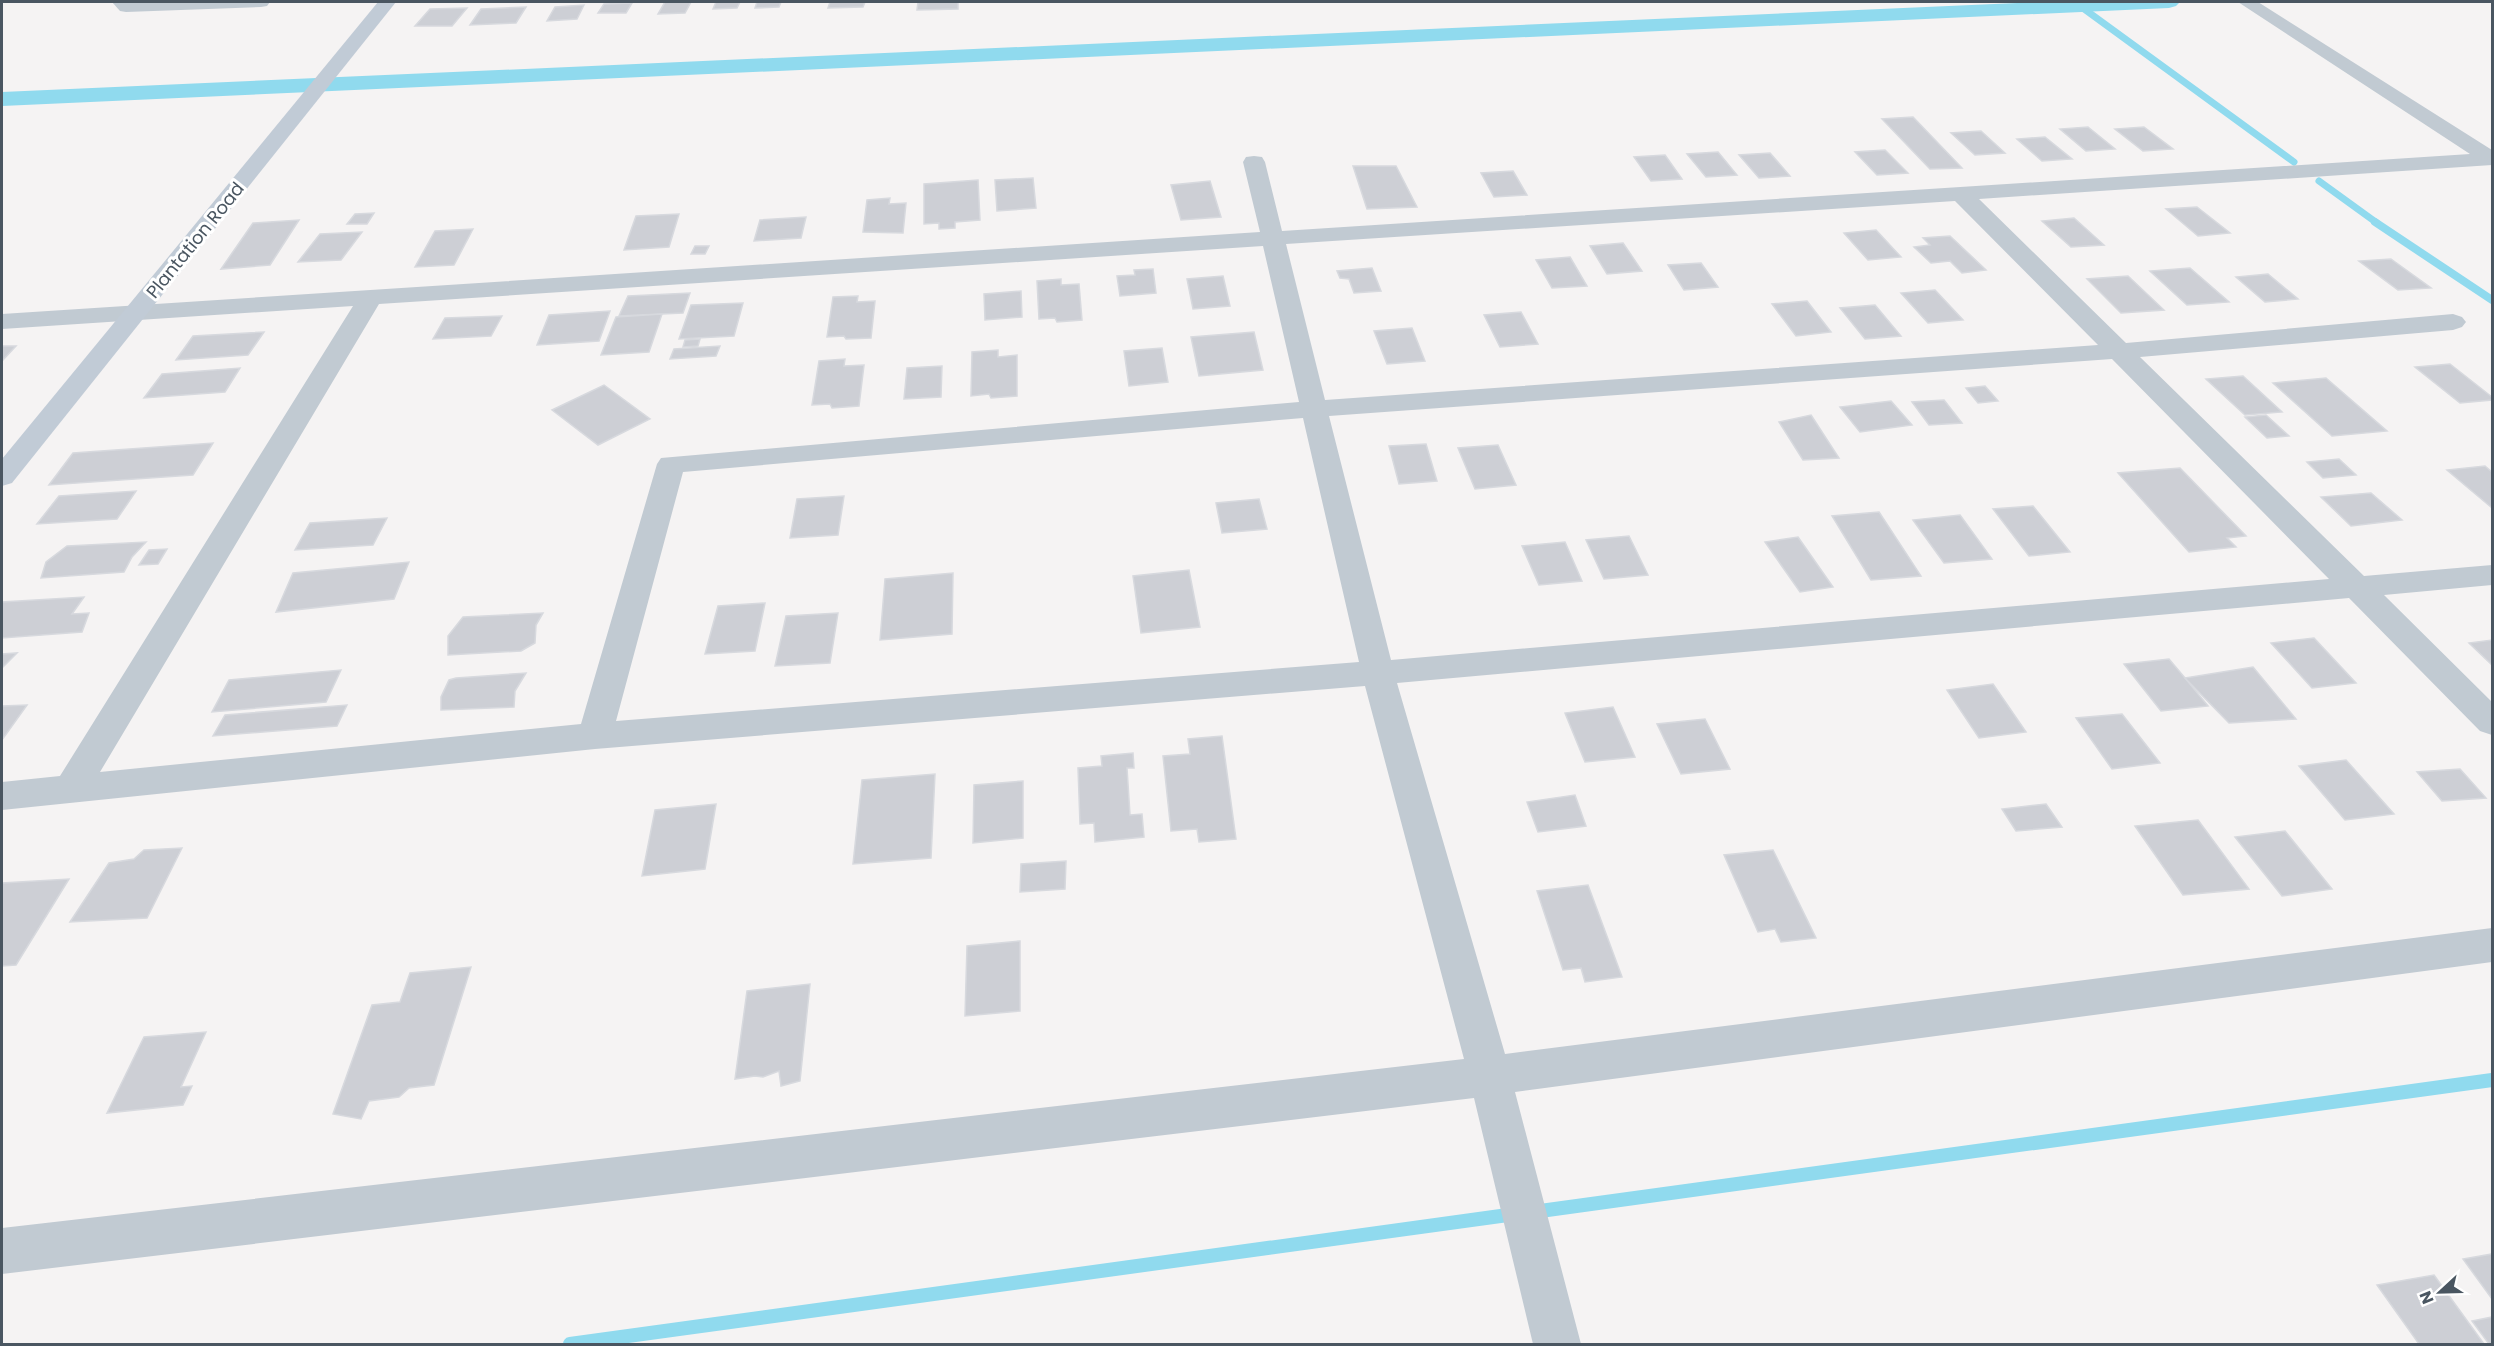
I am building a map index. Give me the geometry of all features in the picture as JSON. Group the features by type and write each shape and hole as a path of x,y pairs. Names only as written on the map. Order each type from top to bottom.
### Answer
{"street":[{"path":"121,2 126,7 261,2"},
{"name":"Plantation Road","path":"2,477 387,2"},
{"path":"2247,2 2492,159"},
{"path":"2,321 2492,159"},
{"path":"1254,162 1378,673 1490,1076 1557,1344"},
{"path":"1962,194 2493,722"},
{"path":"71,789 370,298"},
{"path":"595,736 671,464 1313,409 2120,351 2453,322"},
{"path":"2,796 595,736 1378,673 2493,575"},
{"path":"2,1251 1490,1076 2493,945"}],"building":[{"path":"665,2 691,2 685,13 658,14"},
{"path":"716,2 740,2 737,8 713,9"},
{"path":"757,2 781,2 779,7 755,8"},
{"path":"830,2 865,2 863,7 828,8"},
{"path":"918,2 958,2 958,9 917,10"},
{"path":"632,3 626,13 598,13 604,4"},
{"path":"584,5 577,19 547,21 555,7"},
{"path":"526,7 516,23 470,25 481,9"},
{"path":"467,8 452,26 415,26 430,9"},
{"path":"1913,117 1962,168 1930,169 1882,119"},
{"path":"2088,127 2115,149 2086,151 2060,129"},
{"path":"2144,127 2173,149 2143,151 2115,129"},
{"path":"1981,131 2005,153 1975,155 1951,133"},
{"path":"2045,137 2072,159 2042,161 2017,139"},
{"path":"1885,150 1908,173 1877,175 1855,152"},
{"path":"1718,152 1737,175 1706,177 1687,154"},
{"path":"1770,153 1790,176 1759,178 1739,155"},
{"path":"1665,155 1682,179 1651,181 1634,157"},
{"path":"1353,166 1396,166 1417,207 1367,209"},
{"path":"1513,171 1527,195 1494,197 1481,173"},
{"path":"1033,178 1036,208 997,211 995,180"},
{"path":"978,180 980,220 955,222 955,228 939,229 939,223 924,224 924,184"},
{"path":"1210,181 1221,217 1181,220 1171,185"},
{"path":"890,198 889,204 906,203 903,233 863,232 867,200"},
{"path":"2197,207 2230,233 2198,236 2166,209"},
{"path":"374,213 367,224 347,224 355,214"},
{"path":"679,214 669,247 624,250 636,216"},
{"path":"806,217 801,238 754,241 760,220"},
{"path":"2074,218 2104,245 2071,247 2042,221"},
{"path":"299,220 270,265 221,269 253,223"},
{"path":"473,229 454,265 415,267 435,231"},
{"path":"1876,230 1901,257 1868,260 1844,233"},
{"path":"362,232 341,260 298,262 320,234"},
{"path":"1950,236 1986,270 1962,273 1950,261 1931,263 1914,247 1930,245 1923,238"},
{"path":"1623,243 1642,271 1607,274 1590,246"},
{"path":"695,246 709,246 705,254 691,254"},
{"path":"1570,257 1587,286 1552,288 1536,260"},
{"path":"2391,259 2431,288 2398,290 2359,261"},
{"path":"1701,263 1718,287 1684,290 1668,265"},
{"path":"1372,268 1381,291 1354,293 1349,279 1340,278 1337,271"},
{"path":"2190,268 2229,302 2187,305 2150,271"},
{"path":"1153,269 1156,293 1120,296 1117,276 1135,275 1134,270"},
{"path":"2268,274 2298,299 2265,302 2236,277"},
{"path":"1223,276 1230,306 1193,309 1187,279"},
{"path":"2128,276 2164,310 2121,313 2087,279"},
{"path":"1061,279 1061,285 1079,284 1082,320 1057,322 1055,318 1039,319 1037,281"},
{"path":"1935,290 1963,320 1928,323 1901,293"},
{"path":"1021,291 1022,317 985,320 984,294"},
{"path":"690,293 683,313 619,316 628,296"},
{"path":"858,296 857,302 875,301 871,338 827,337 833,297"},
{"path":"1807,301 1831,332 1796,336 1772,304"},
{"path":"743,303 734,336 679,339 691,305"},
{"path":"1875,305 1901,336 1865,339 1840,308"},
{"path":"610,311 599,341 537,345 549,315"},
{"path":"1521,312 1538,344 1500,347 1484,315"},
{"path":"662,314 649,352 601,355 616,317"},
{"path":"502,316 491,336 433,339 445,318"},
{"path":"1412,328 1425,361 1387,364 1374,331"},
{"path":"264,332 248,355 176,360 193,336"},
{"path":"1254,332 1263,370 1199,376 1191,337"},
{"path":"700,339 698,346 683,347 685,340"},
{"path":"2,346 16,346 2,361"},
{"path":"720,346 716,356 670,359 674,349"},
{"path":"1162,348 1168,382 1129,386 1124,351"},
{"path":"998,350 998,357 1017,355 1017,396 991,398 989,394 971,396 972,352"},
{"path":"845,359 844,366 864,365 859,406 832,408 830,404 812,405 819,361"},
{"path":"2450,364 2492,397 2492,400 2460,403 2415,367"},
{"path":"942,366 941,397 904,399 907,368"},
{"path":"240,368 225,392 144,398 162,374"},
{"path":"2243,376 2282,412 2245,415 2206,379"},
{"path":"2326,378 2387,431 2332,436 2273,383"},
{"path":"604,385 650,419 598,445 552,410"},
{"path":"1985,386 1998,401 1978,403 1966,388"},
{"path":"1944,400 1962,423 1929,425 1912,402"},
{"path":"1891,401 1912,425 1860,432 1840,407"},
{"path":"1811,415 1839,458 1803,460 1779,422"},
{"path":"2266,415 2289,436 2267,438 2245,417"},
{"path":"213,443 193,475 49,485 73,453"},
{"path":"1426,444 1437,481 1399,484 1389,446"},
{"path":"1498,445 1516,485 1475,489 1458,448"},
{"path":"2339,459 2356,475 2323,478 2307,462"},
{"path":"2485,466 2492,472 2492,508 2447,470"},
{"path":"2180,468 2246,536 2227,538 2236,547 2189,552 2118,473"},
{"path":"136,491 117,519 37,524 59,496"},
{"path":"2371,493 2402,520 2351,526 2321,497"},
{"path":"844,496 838,535 790,538 797,499"},
{"path":"1259,499 1267,529 1222,533 1216,503"},
{"path":"2033,506 2070,552 2029,556 1993,509"},
{"path":"1879,512 1921,576 1871,580 1832,516"},
{"path":"1960,515 1992,559 1944,563 1913,520"},
{"path":"387,518 373,545 295,550 310,523"},
{"path":"1629,536 1648,575 1604,579 1586,540"},
{"path":"1798,537 1833,587 1800,592 1765,542"},
{"path":"146,542 132,557 124,572 41,578 46,562 67,546"},
{"path":"1565,542 1582,581 1539,585 1522,546"},
{"path":"167,549 158,564 139,565 149,550"},
{"path":"409,562 394,599 276,612 293,573"},
{"path":"1189,570 1200,627 1141,633 1133,576"},
{"path":"953,573 952,634 880,640 885,579"},
{"path":"84,597 72,614 89,613 82,632 2,638 2,602"},
{"path":"765,603 755,651 705,654 718,606"},
{"path":"543,613 536,625 535,643 521,651 448,655 448,636 463,617"},
{"path":"838,613 830,663 775,666 786,616"},
{"path":"2314,638 2356,683 2312,688 2271,643"},
{"path":"2492,640 2492,665 2469,643"},
{"path":"17,653 2,668 2,654"},
{"path":"2169,659 2208,706 2161,711 2124,664"},
{"path":"2253,667 2296,719 2229,723 2185,678"},
{"path":"341,670 326,702 212,712 229,680"},
{"path":"526,673 515,691 514,707 441,710 441,697 449,680"},
{"path":"1993,684 2026,732 1979,738 1947,690"},
{"path":"27,705 2,740 2,706"},
{"path":"347,705 337,726 213,736 225,715"},
{"path":"1613,707 1635,757 1585,762 1565,713"},
{"path":"2122,714 2160,763 2112,769 2076,718"},
{"path":"1705,719 1730,769 1681,774 1657,724"},
{"path":"1222,736 1236,839 1199,842 1197,829 1171,831 1163,756 1190,754 1188,739"},
{"path":"1133,753 1134,768 1127,768 1130,815 1142,814 1144,837 1095,842 1094,823 1080,824 1078,768 1102,766 1101,756"},
{"path":"2346,760 2394,814 2345,820 2299,766"},
{"path":"2460,769 2486,798 2442,801 2417,772"},
{"path":"935,774 931,858 853,864 862,780"},
{"path":"1023,781 1023,838 973,843 974,785"},
{"path":"1575,795 1586,826 1538,832 1527,802"},
{"path":"716,804 705,869 642,876 655,810"},
{"path":"2046,804 2062,827 2016,831 2002,809"},
{"path":"2198,820 2249,889 2183,895 2135,826"},
{"path":"2285,831 2332,889 2282,896 2235,837"},
{"path":"182,848 147,918 70,922 109,863 134,859 144,850"},
{"path":"1773,850 1816,938 1781,942 1775,929 1758,932 1724,855"},
{"path":"1066,861 1065,889 1020,892 1021,864"},
{"path":"69,879 16,965 2,966 2,883"},
{"path":"1588,885 1622,977 1585,982 1581,968 1563,970 1537,891"},
{"path":"1020,941 1020,1011 965,1016 967,946"},
{"path":"471,967 434,1085 409,1088 399,1097 369,1101 361,1119 333,1114 372,1005 400,1002 410,973"},
{"path":"810,984 800,1081 781,1086 779,1071 763,1077 735,1079 747,991"},
{"path":"206,1032 181,1087 192,1086 183,1105 107,1113 144,1037"},
{"path":"2492,1254 2492,1299 2463,1259"},
{"path":"2434,1275 2484,1344 2419,1344 2377,1285"},
{"path":"2492,1317 2492,1344 2489,1344 2472,1321"}],"waterway":[{"path":"2,99 2169,2"},
{"path":"2080,6 2294,162"},
{"path":"2319,181 2377,223"},
{"path":"2375,222 2492,300"},
{"path":"1533,1212 2492,1080"},
{"path":"570,1344 1515,1214"}]}
